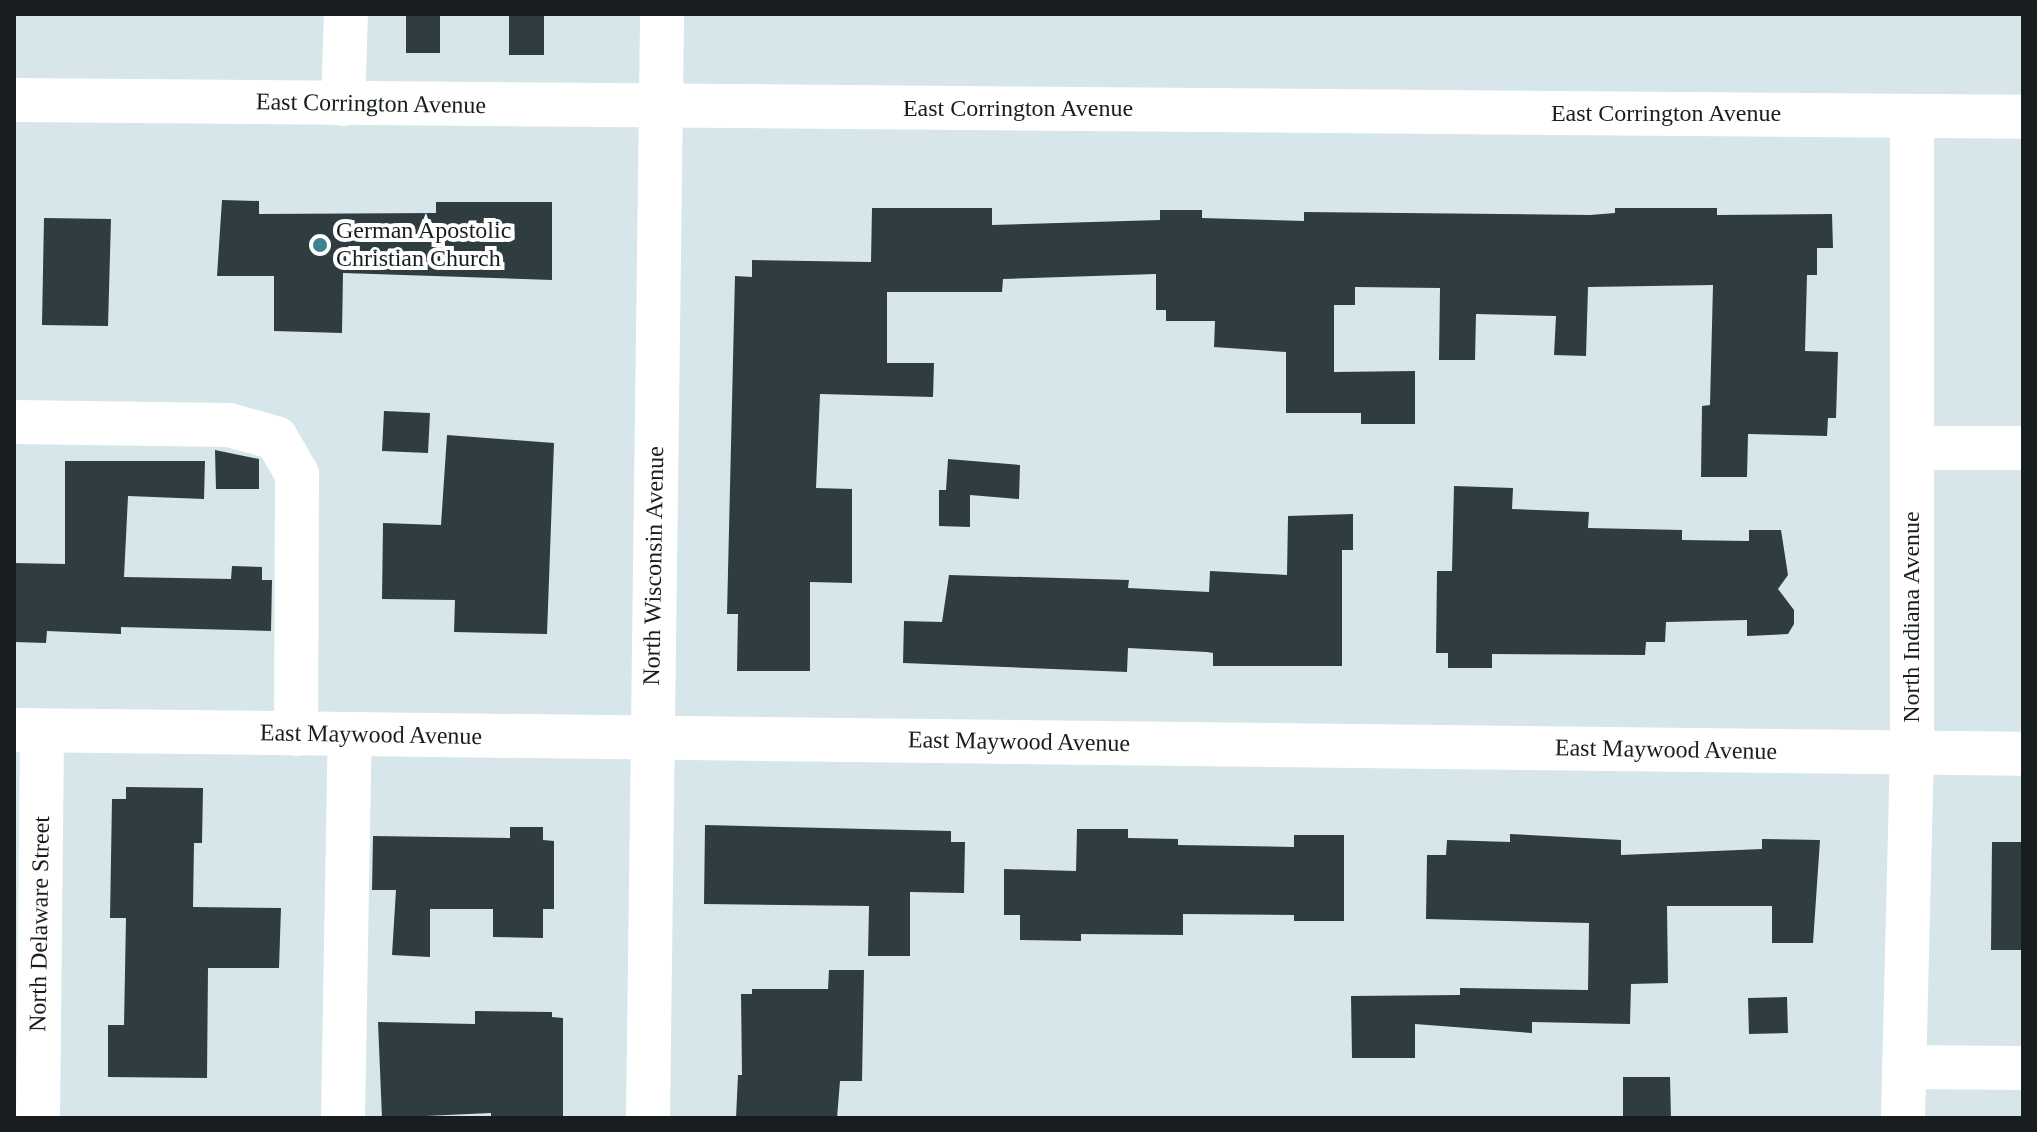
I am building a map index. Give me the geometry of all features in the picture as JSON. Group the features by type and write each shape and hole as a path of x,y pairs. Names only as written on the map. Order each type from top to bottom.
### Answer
{"street":[{"path":"343,104 346,14"},
{"name":"North Wisconsin Avenue","path":"648,1118 662,14"},
{"name":"East Corrington Avenue","path":"14,100 2023,117"},
{"name":"North Indiana Avenue","path":"1903,1118 1912,753 1912,116"},
{"path":"14,422 229,425 276,438 297,474 296,734"},
{"path":"1912,448 2023,448"},
{"name":"East Maywood Avenue","path":"28,731 2023,754"},
{"name":"North Delaware Street","path":"28,731 38,1118"},
{"path":"343,1118 350,734"},
{"path":"1904,1067 2023,1068"}],"building":[{"path":"406,14 440,14 440,53 406,53"},
{"path":"509,14 544,14 544,55 509,55"},
{"path":"222,200 259,201 259,214 436,213 436,202 552,202 552,280 343,273 342,333 274,331 274,276 217,276"},
{"path":"872,208 992,208 992,225 1160,220 1160,210 1202,210 1202,218 1304,221 1304,212 1590,215 1615,213 1615,208 1717,208 1717,215 1832,214 1833,248 1817,248 1817,275 1807,275 1805,351 1838,352 1836,418 1828,418 1827,436 1748,434 1747,477 1701,477 1702,406 1710,405 1713,285 1588,287 1586,356 1554,355 1556,316 1476,314 1475,360 1439,360 1440,288 1355,287 1355,305 1334,305 1334,372 1415,371 1415,424 1361,424 1361,413 1286,413 1286,352 1214,347 1215,321 1166,321 1166,310 1156,310 1156,274 1003,279 1002,292 887,292 887,363 934,363 933,397 820,394 816,488 852,489 852,583 810,582 810,671 737,671 738,614 727,614 735,276 752,277 752,260 871,262"},
{"path":"44,218 111,219 108,326 42,325"},
{"path":"384,411 430,413 428,453 382,451"},
{"path":"447,435 554,443 547,634 454,632 455,600 382,599 383,523 441,525"},
{"path":"215,450 259,459 259,489 216,489"},
{"path":"948,459 1020,465 1019,499 970,495 970,527 939,526 939,490 946,490"},
{"path":"65,461 205,461 204,499 128,496 124,577 231,579 232,566 262,567 262,580 272,580 271,631 121,627 121,634 47,631 46,643 14,642 14,563 65,564"},
{"path":"1454,486 1513,488 1512,509 1589,512 1588,528 1682,530 1682,540 1749,541 1749,530 1781,530 1788,575 1778,589 1794,610 1794,624 1788,634 1747,636 1747,620 1666,622 1665,642 1646,642 1645,655 1492,654 1492,668 1448,668 1448,653 1436,653 1437,571 1452,571"},
{"path":"1353,514 1353,550 1342,550 1342,666 1213,666 1213,653 1128,648 1127,672 903,663 904,621 942,622 949,575 1129,580 1128,588 1209,592 1210,571 1287,575 1288,516"},
{"path":"126,787 203,788 202,843 194,843 193,907 281,908 279,968 208,968 207,1078 108,1077 108,1025 124,1025 126,918 110,918 112,799 126,799"},
{"path":"705,825 951,831 951,842 965,842 964,893 910,892 910,956 868,956 869,906 704,904"},
{"path":"510,827 543,827 543,840 554,841 554,909 543,909 543,938 493,937 493,909 430,909 430,957 392,955 396,890 372,890 373,836 510,838"},
{"path":"1077,829 1128,829 1128,838 1178,839 1178,845 1294,847 1294,835 1344,835 1344,921 1294,921 1294,915 1183,914 1183,935 1081,934 1081,941 1020,940 1020,915 1004,915 1004,869 1076,871"},
{"path":"1510,834 1621,840 1621,855 1762,849 1762,839 1820,840 1813,943 1772,943 1772,906 1667,906 1668,983 1631,984 1630,1024 1532,1022 1532,1033 1415,1024 1415,1058 1352,1058 1351,996 1460,995 1460,988 1588,990 1589,923 1426,919 1427,855 1446,855 1447,840 1510,842"},
{"path":"1992,842 2023,842 2023,950 1991,950"},
{"path":"829,970 864,970 862,1081 840,1081 837,1118 736,1118 738,1075 742,1075 741,994 752,994 752,989 828,989"},
{"path":"1787,997 1788,1033 1749,1034 1748,998"},
{"path":"475,1011 552,1012 552,1017 563,1018 563,1118 491,1118 491,1113 382,1118 378,1022 475,1024"},
{"path":"1623,1077 1670,1077 1671,1118 1623,1118"}],"place":[{"name":"German Apostolic Christian Church","path":"320,245"}]}
